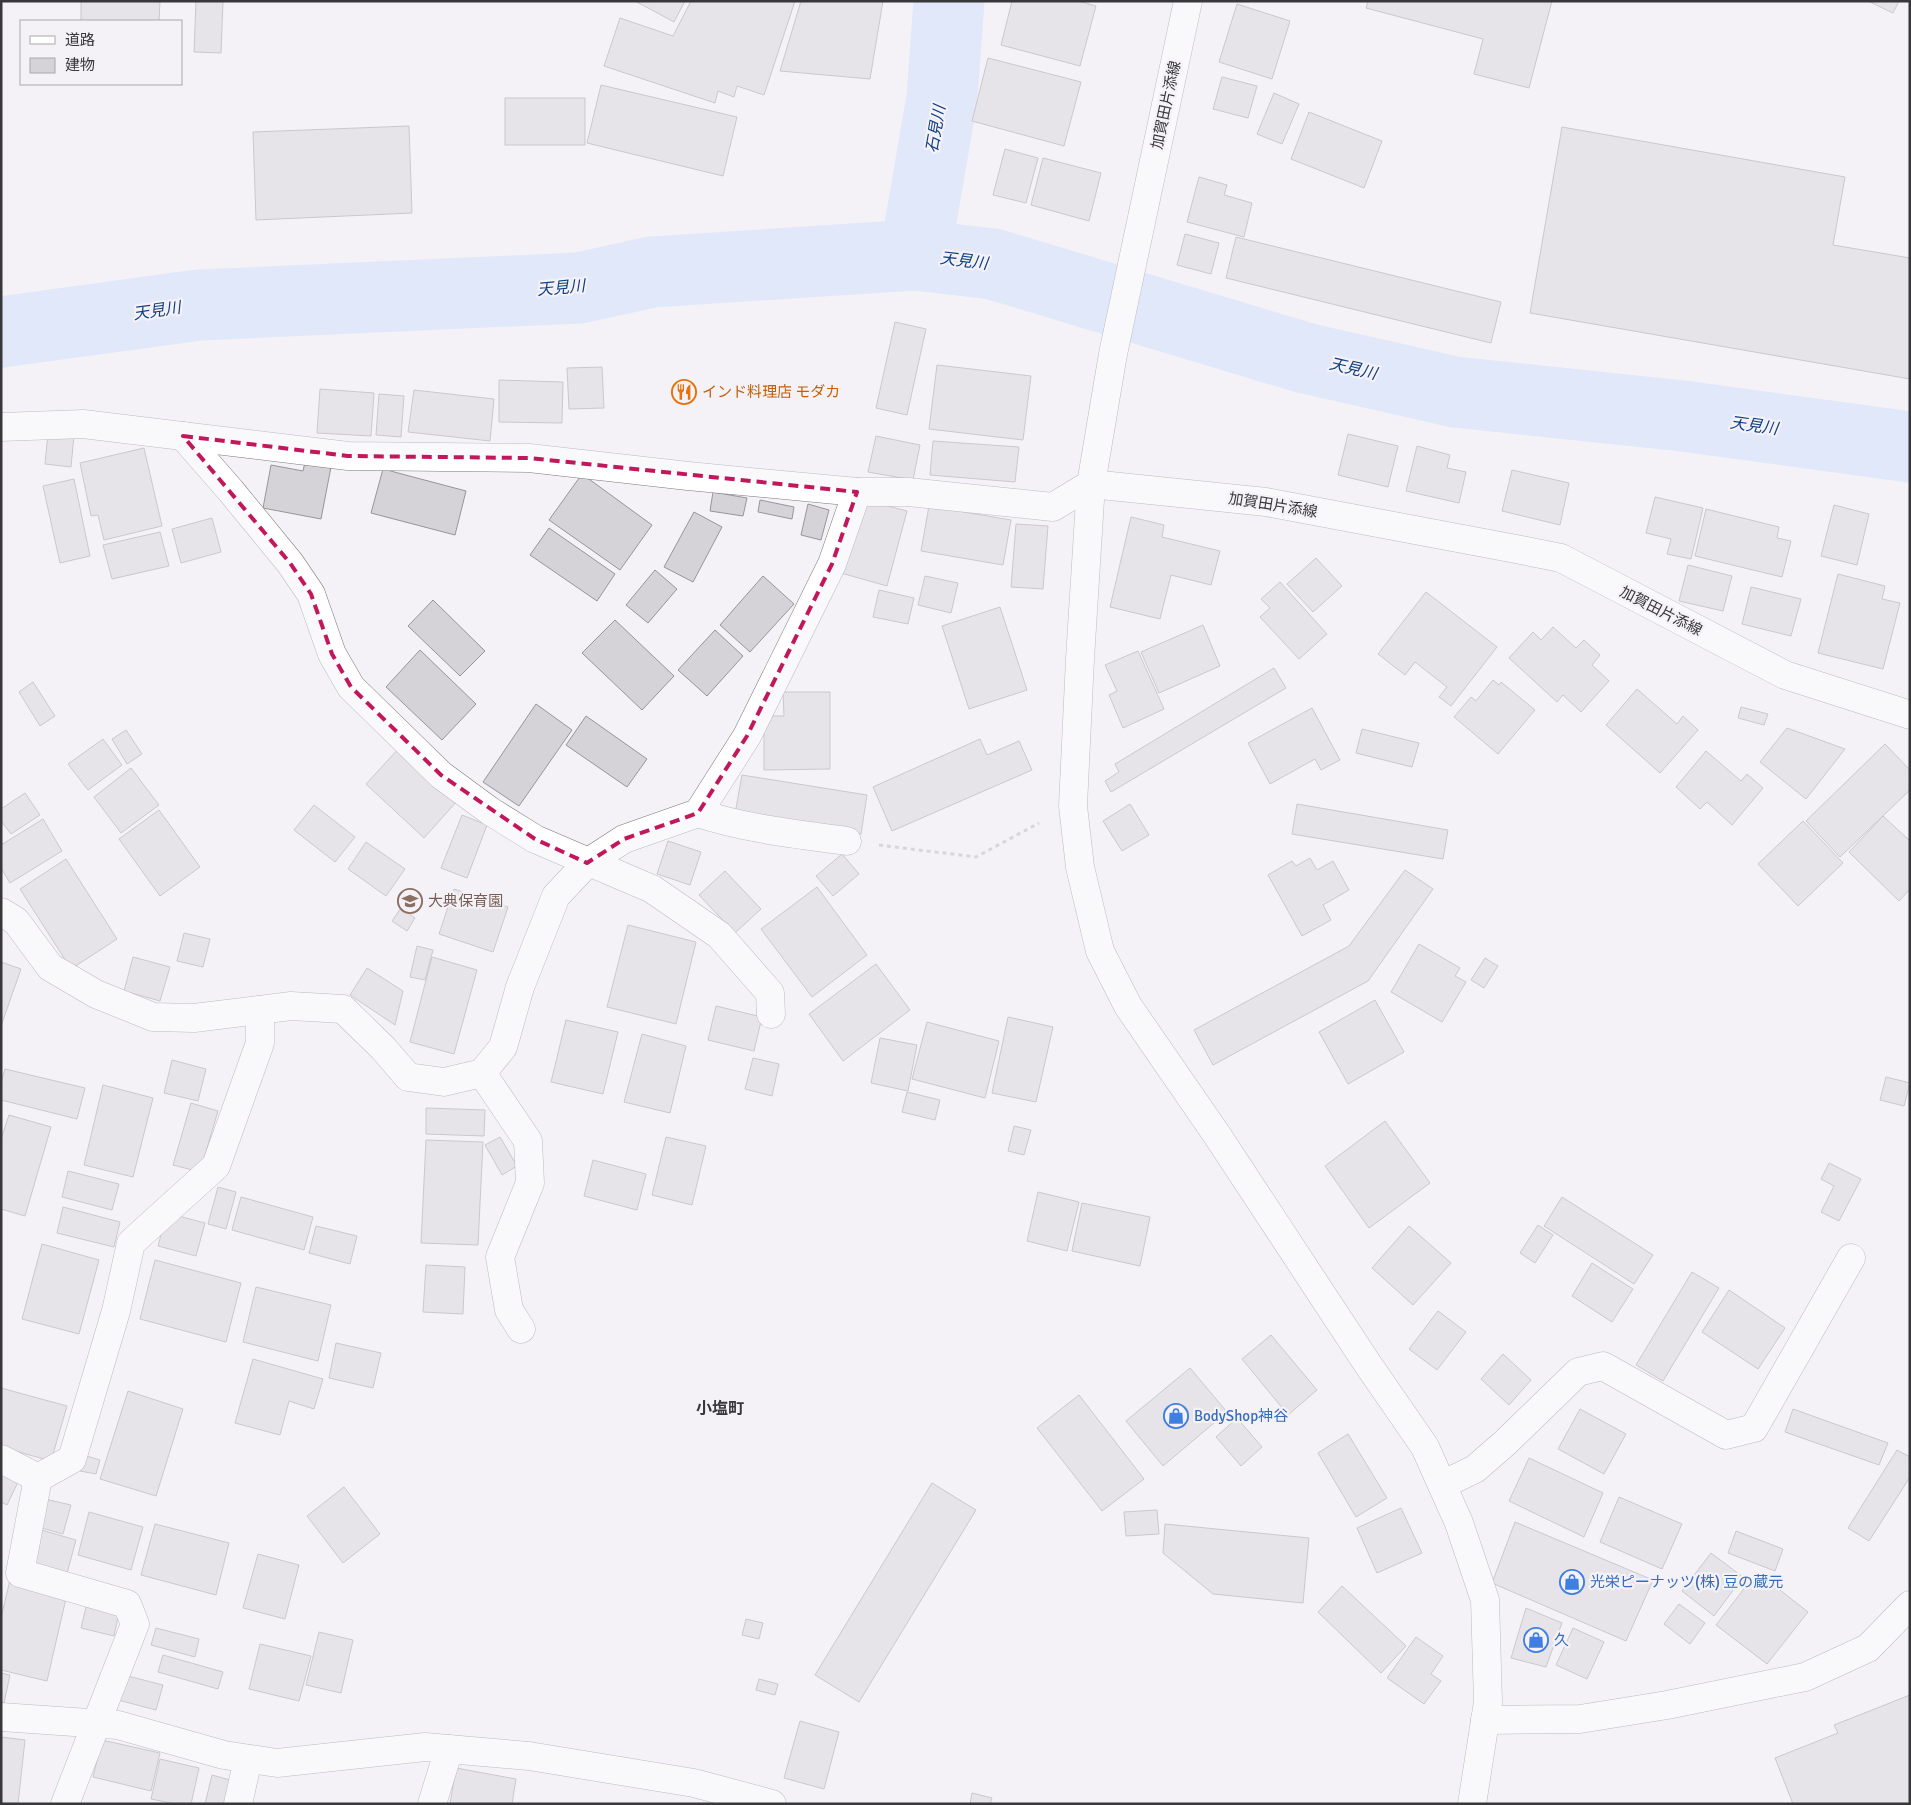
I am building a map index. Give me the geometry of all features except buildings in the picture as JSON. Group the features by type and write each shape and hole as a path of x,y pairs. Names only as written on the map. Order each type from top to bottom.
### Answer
{"street":[{"name":"加賀田片添線","path":"1188,1 1113,354 1091,484 1266,502 1561,558 1785,675 1910,715"},
{"path":"1,427 83,424 348,456 529,458 688,476 857,492 908,492 1053,507 1091,484"},
{"path":"183,436 231,491 295,570 311,594 332,654 351,687 441,775 490,811 535,839 652,889 719,935 770,993 771,1014"},
{"path":"1091,484 1079,668 1073,806 1080,868 1100,951 1128,1006 1217,1135 1367,1363 1425,1446 1459,1523 1485,1600 1488,1702 1472,1804"},
{"path":"698,813 747,736 832,564 857,492"},
{"path":"1,912 16,921 50,967 96,994 153,1017 194,1018 290,1006 342,1009 383,1048 408,1077 444,1082 482,1073 503,1046 520,987 556,896 587,862 624,839 698,813 748,827 847,841"},
{"path":"38,1478 72,1459 116,1311 130,1243 216,1166 260,1043 260,1010"},
{"path":"482,1073 528,1142 530,1183 500,1257 509,1310 521,1329"},
{"path":"1442,1485 1475,1468 1506,1442 1578,1372 1603,1366 1726,1435 1754,1428 1851,1258"},
{"path":"1,1459 38,1478"},
{"path":"38,1478 20,1573 126,1604 135,1624 65,1804"},
{"path":"1485,1720 1580,1719 1667,1705 1806,1677 1868,1648 1910,1605"},
{"path":"1,1717 118,1725 224,1755 277,1763 425,1747 529,1756 686,1793 772,1804"},
{"path":"432,1804 450,1749"},
{"path":"238,1804 248,1759"}],"path":[{"path":"847,841 976,857 1073,806"}],"highlighted area":[{"path":"183,436 348,456 529,458 857,492 832,564 747,736 698,813 624,839 587,863 535,839 441,775 351,687 332,654 311,594 290,563"}],"waterway":[{"name":"石見川","path":"915,255 942,98 949,1"},
{"name":"天見川","path":"1,332 199,305 579,288 652,272 915,255 993,264 1305,358 1455,392 1683,416 1910,447"}],"place":[{"name":"インド料理店 モダカ","path":"684,392"},
{"name":"大典保育園","path":"410,901"},
{"name":"BodyShop神谷","path":"1176,1416"},
{"name":"光栄ピーナッツ(株) 豆の蔵元","path":"1572,1582"},
{"name":"久","path":"1536,1640"}],"district":[{"name":"小塩町","path":"720,1409"}]}
